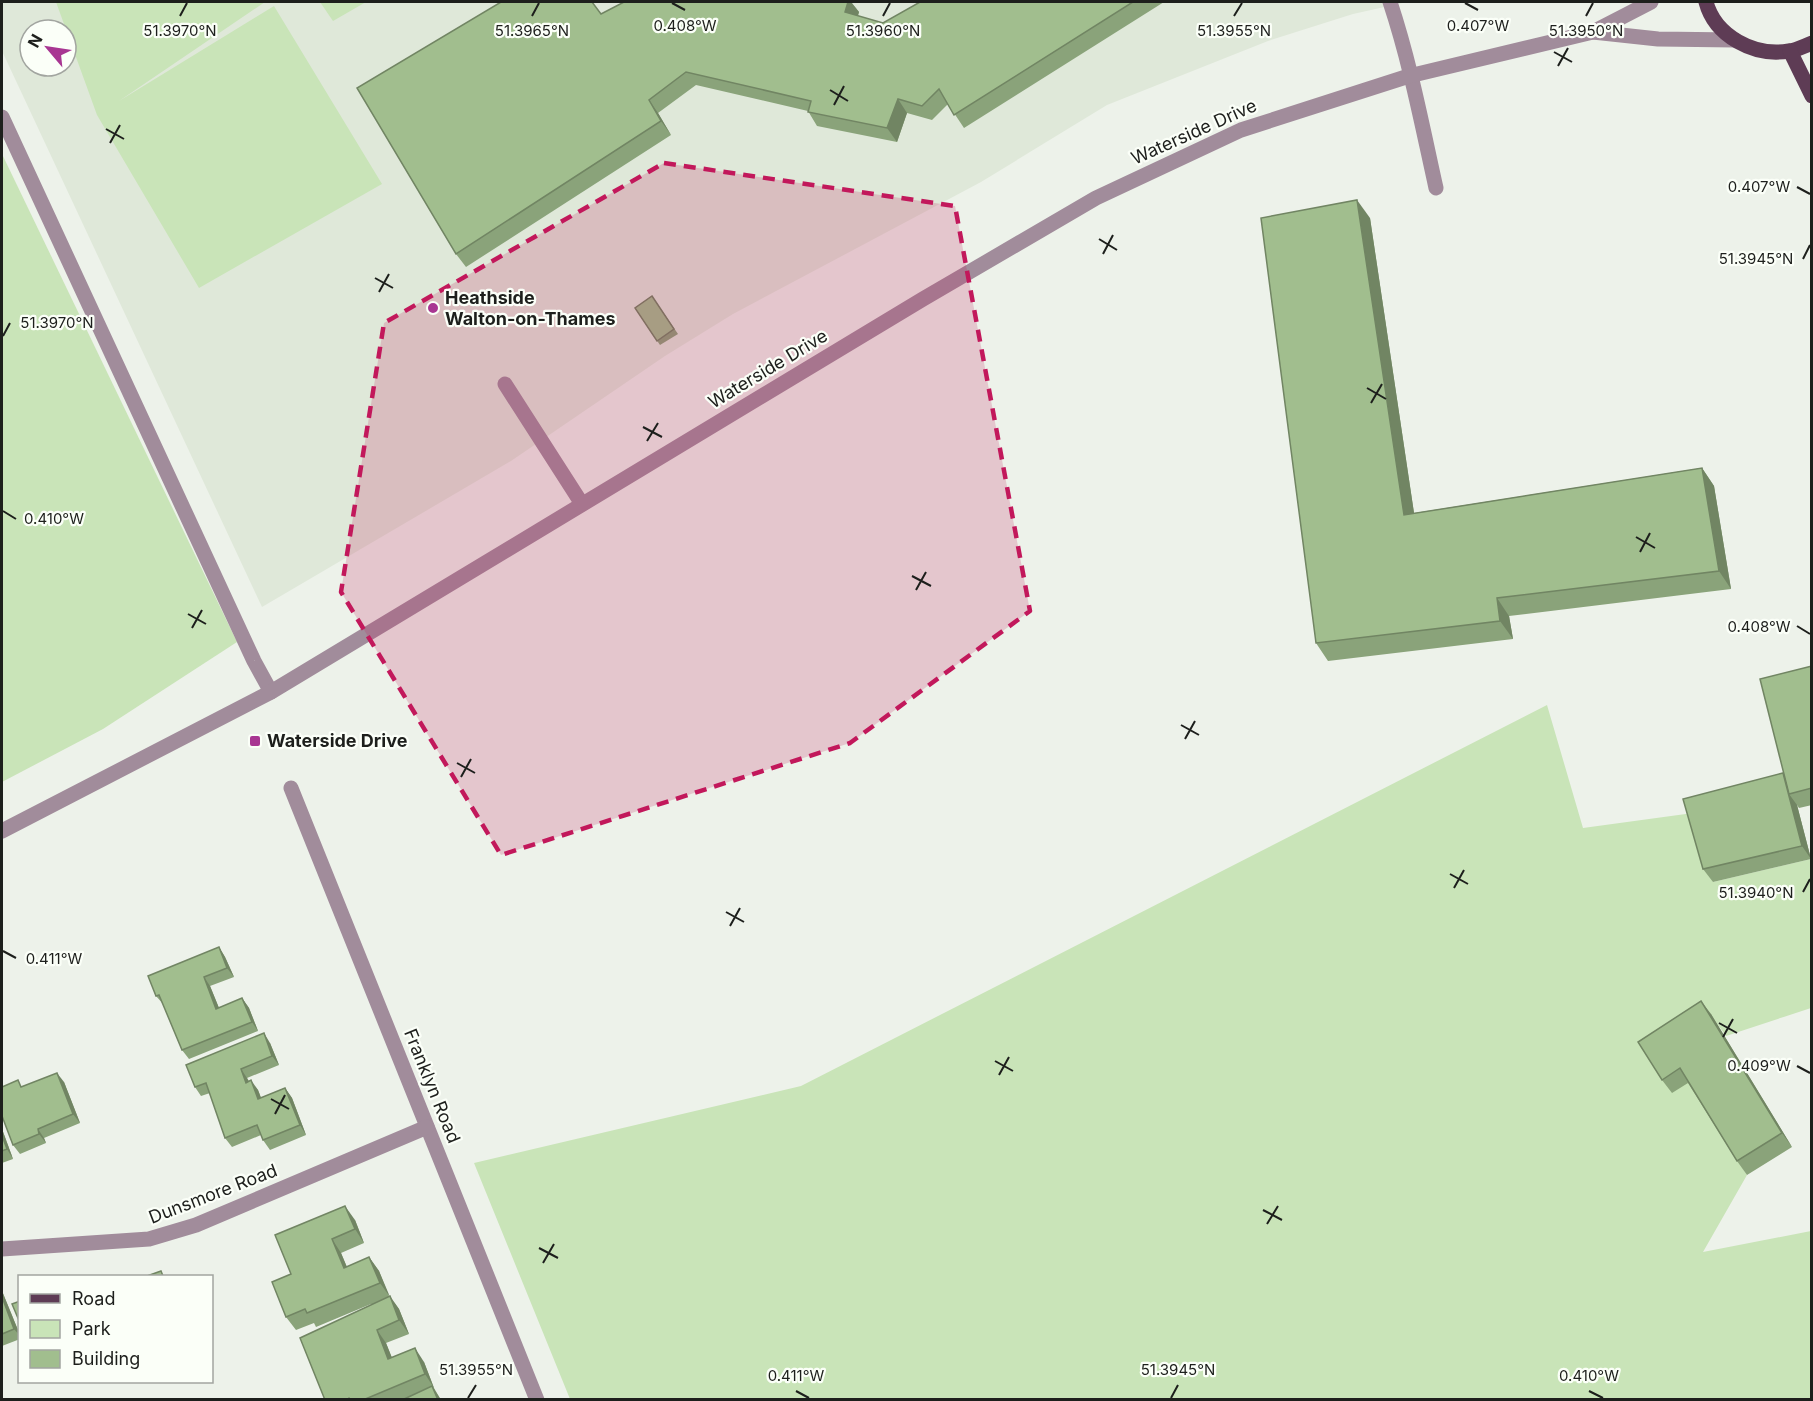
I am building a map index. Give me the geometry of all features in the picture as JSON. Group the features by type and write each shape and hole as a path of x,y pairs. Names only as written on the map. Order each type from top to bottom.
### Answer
{"main road":[{"path":"1706,2 1708,10 1722,30 1742,45 1766,52 1790,51 1812,43"},
{"path":"1790,51 1812,96"}],"street":[{"path":"1390,2 1404,46 1436,188"},
{"name":"Waterside Drive","path":"2,831 271,692 1095,198 1241,130 1343,95 1409,76 1593,32 1651,2"},
{"name":"Waterside Drive","path":"1593,32 1658,39 1735,39"},
{"path":"2,117 254,662 271,692"},
{"path":"505,384 582,504"},
{"name":"Franklyn Road","path":"291,788 537,1400"},
{"name":"Dunsmore Road","path":"2,1249 149,1239 196,1225 428,1127"}],"highlighted area":[{"path":"664,163 955,206 1030,611 850,743 501,855 341,592 384,323"}],"shaded area":[{"name":"Heathside Walton-on-Thames","path":"2,2 1407,2 1353,14 1268,41 1107,105 981,182 733,314 665,356 511,461 262,607 2,51"}],"green space":[{"path":"56,2 265,2 119,101 274,6 382,184 199,288 97,115 78,63 78,18 62,18"},
{"path":"320,2 366,2 333,21"},
{"path":"2,154 237,642 103,729 2,782"},
{"path":"1547,705 1583,828 1693,813 1713,882 1811,859 1811,1008 1726,1036 1710,1014 1689,1082 1747,1175 1703,1252 1811,1231 1811,1399 570,1399 474,1163 801,1086"}],"building":[{"path":"501,2 592,2 601,14 624,2 848,2 845,12 883,23 920,2 1133,2 954,115 939,89 922,106 898,99 887,128 808,112 811,101 686,72 649,100 661,121 456,254 357,88"},
{"path":"1357,200 1404,515 1702,468 1719,571 1497,598 1500,621 1316,643 1261,218"},
{"path":"652,296 674,329 657,341 635,308"},
{"path":"1812,666 1812,788 1789,794 1760,679"},
{"path":"1783,773 1802,846 1703,869 1683,799"},
{"path":"219,947 227,968 204,977 216,1009 242,998 252,1022 182,1050 159,995 156,996 148,976"},
{"path":"1701,1001 1782,1133 1737,1161 1680,1068 1662,1080 1638,1042"},
{"path":"264,1033 272,1056 241,1069 246,1083 251,1080 258,1099 285,1088 300,1125 263,1140 257,1125 225,1138 206,1083 195,1087 186,1065"},
{"path":"57,1073 73,1114 38,1129 39,1134 13,1145 2,1116 2,1087 18,1080 21,1087"},
{"path":"2,1136 7,1149 2,1151"},
{"path":"345,1206 355,1229 332,1239 344,1268 369,1257 380,1283 307,1313 305,1309 286,1317 272,1282 291,1274 275,1235"},
{"path":"161,1271 163,1275 150,1275"},
{"path":"390,1296 399,1320 377,1330 388,1359 415,1348 425,1374 363,1400 350,1400 349,1398 325,1400 300,1338"},
{"path":"2,1297 14,1329 2,1334"},
{"path":"18,1302 18,1318 12,1304"},
{"path":"432,1386 438,1400 402,1400"}],"place":[{"name":"Heathside Walton-on-Thames","path":"433,308"},
{"name":"Waterside Drive","path":"255,741"}]}
